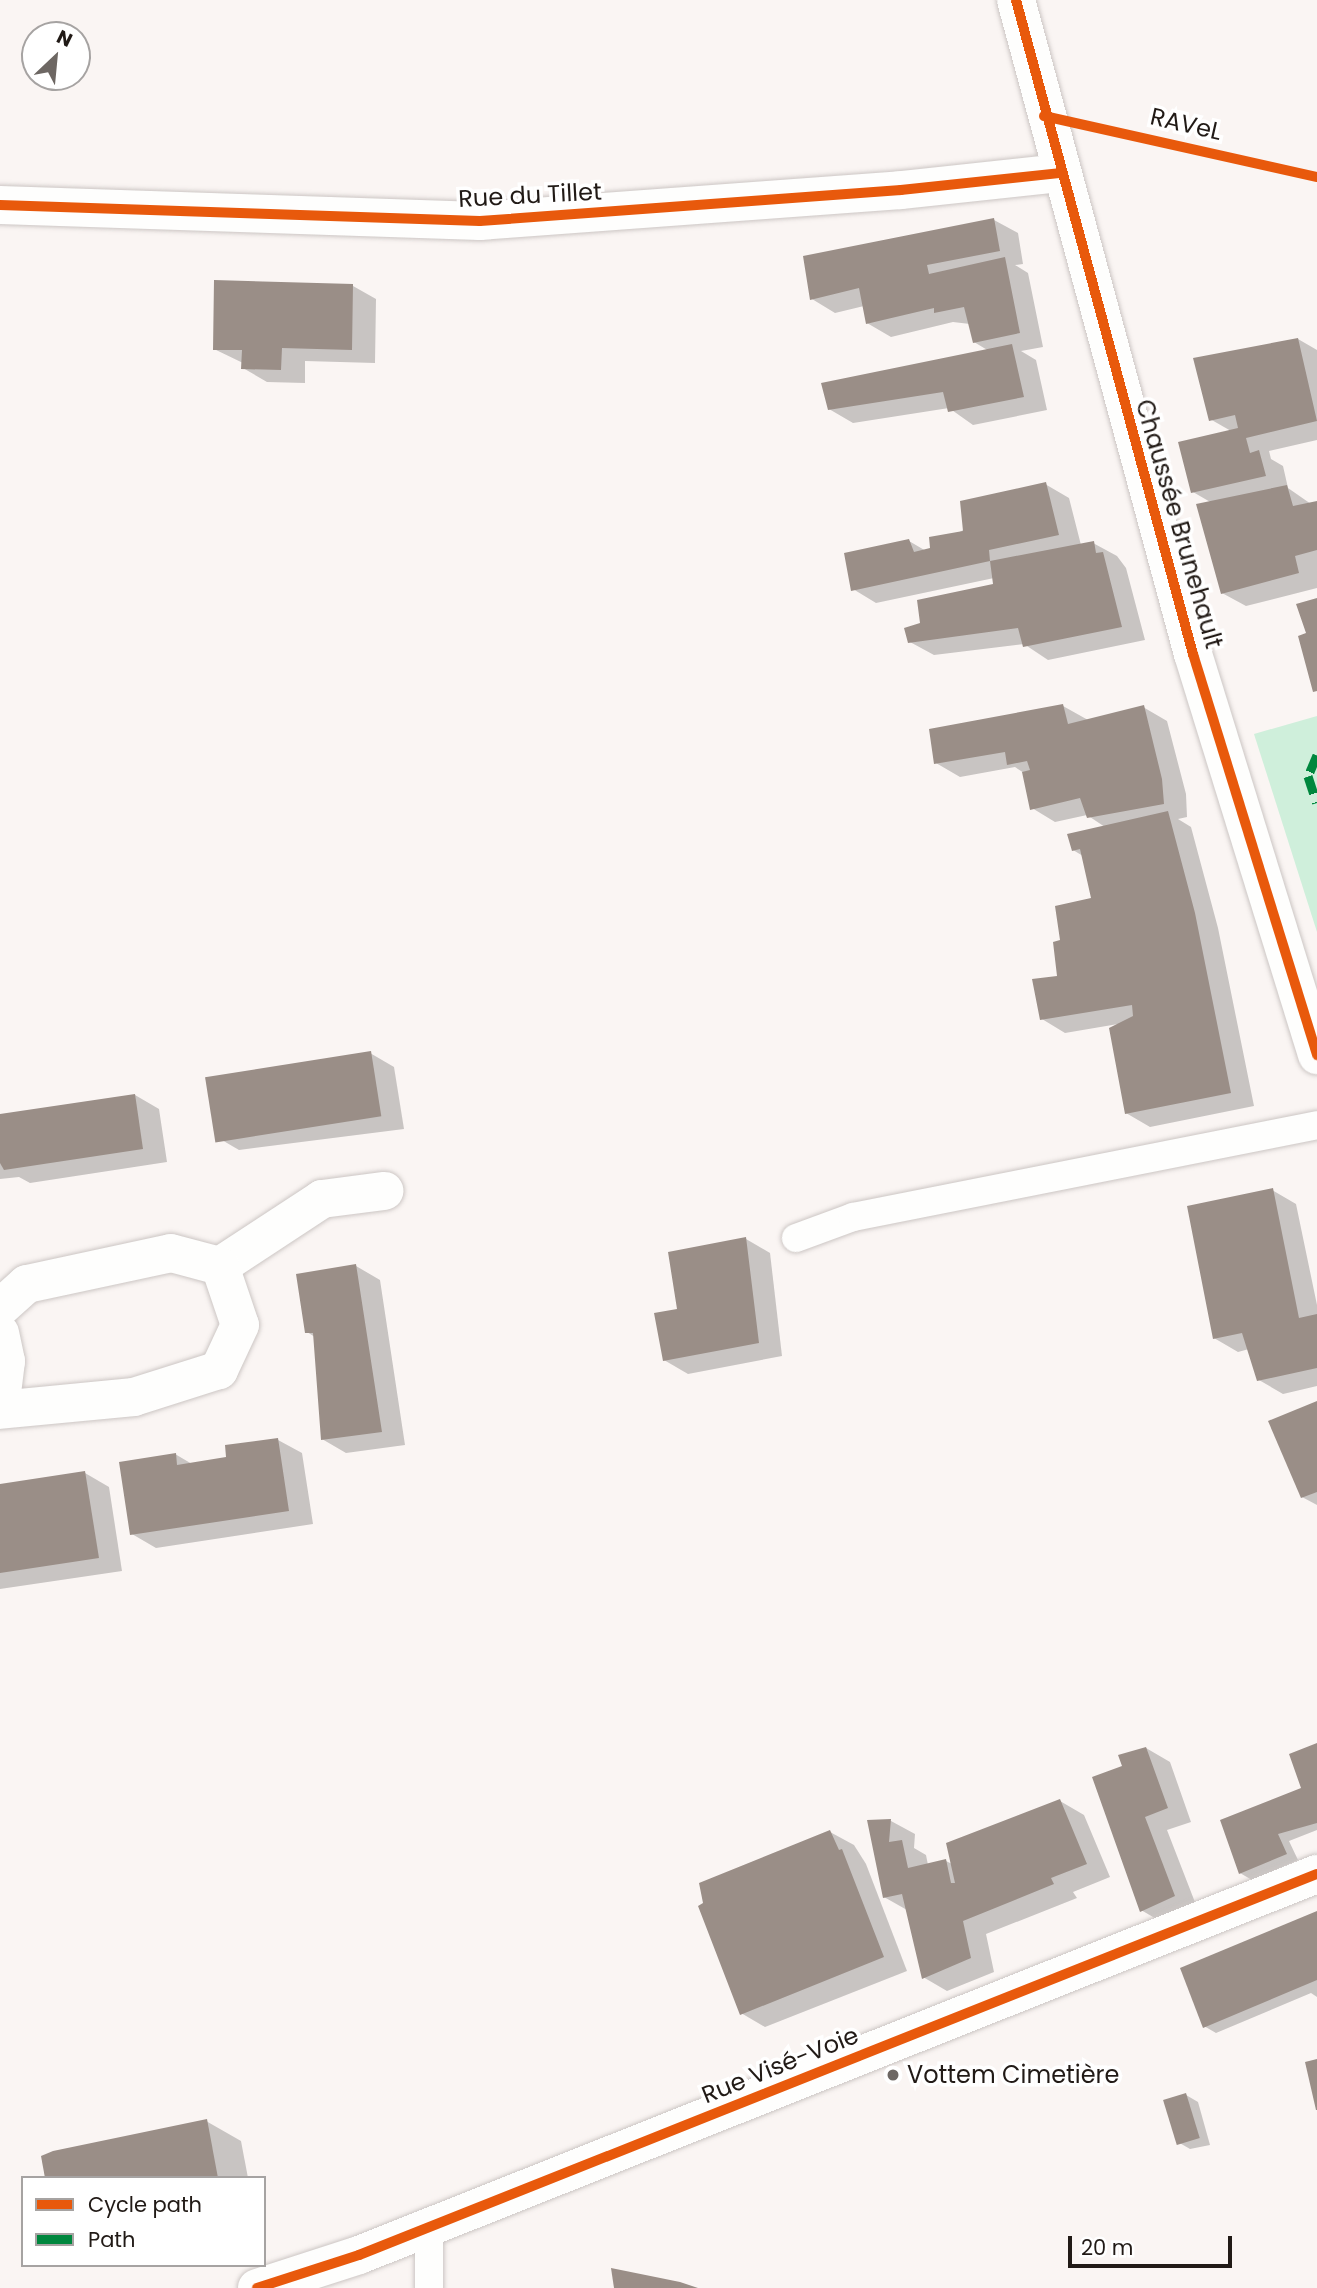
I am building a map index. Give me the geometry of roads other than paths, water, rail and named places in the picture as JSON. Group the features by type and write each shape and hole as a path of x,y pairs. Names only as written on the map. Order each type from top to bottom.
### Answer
{"street":[{"name":"Chaussée Brunehault","path":"1016,0 1060,173 1193,654 1317,1055"},
{"name":"Rue du Tillet","path":"0,205 480,221 901,190 1060,173"},
{"path":"0,1308 27,1284 171,1253 219,1266 322,1199 384,1191"},
{"path":"0,1334 6,1361 0,1410 134,1397 219,1370 240,1325 219,1266"},
{"name":"Rue Visé-Voie","path":"257,2288 429,2227 1317,1874"}],"lane":[{"path":"796,1238 853,1217 1317,1125"},
{"path":"429,2227 429,2288"}],"place":[{"name":"Vottem Cimetière","path":"893,2075"}]}
